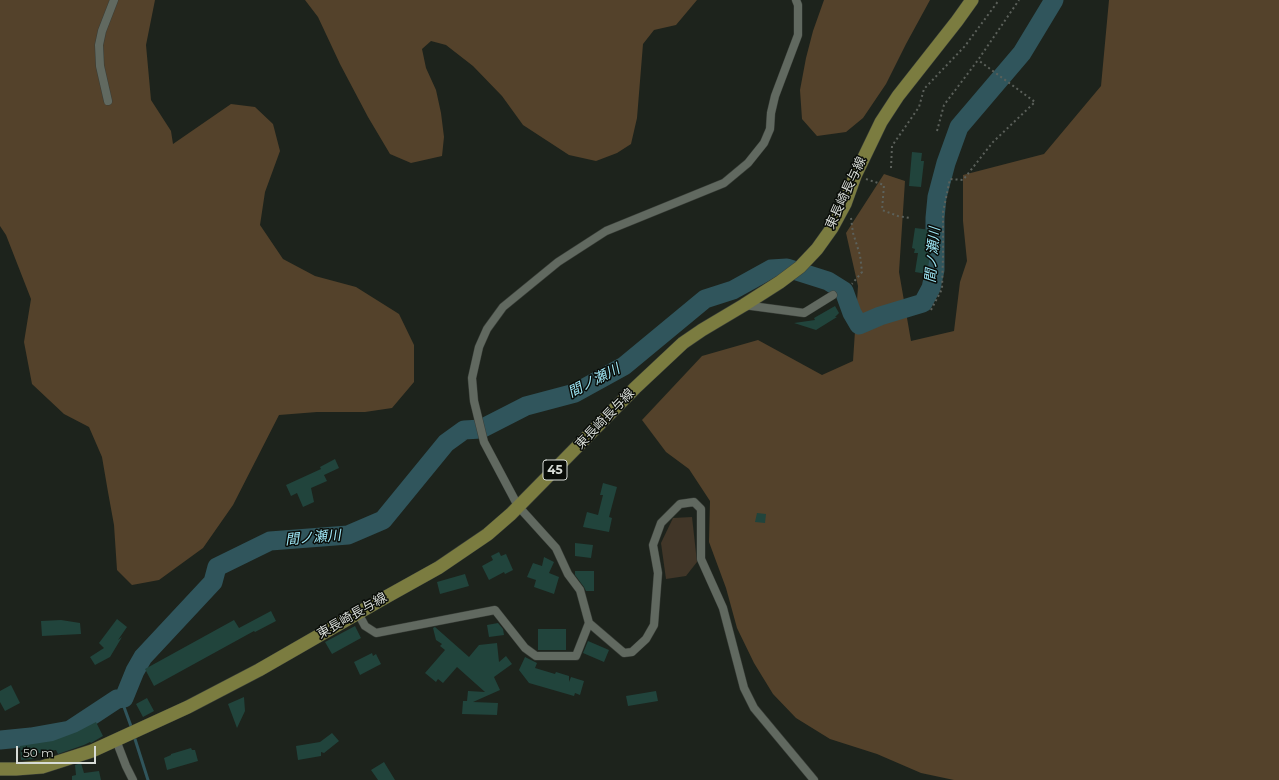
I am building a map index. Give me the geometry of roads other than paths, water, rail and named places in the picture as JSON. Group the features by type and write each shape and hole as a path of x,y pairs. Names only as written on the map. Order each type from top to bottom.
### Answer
{"main road":[{"name":"東長崎長与線","path":"0,769 42,767 92,751 188,707 438,568 488,534 511,514 635,388 683,343 744,305 800,267 813,254 832,228 881,122 898,96 972,0"}],"street":[{"path":"108,101 100,66 99,45 102,31 114,0"},
{"path":"796,0 798,5 798,35 775,96 771,113 770,129 764,143 748,163 724,183 606,231 558,262 503,307 487,329 479,347 472,378 474,401 484,442 518,506 556,548 568,574 580,590 589,623 624,653 632,652 646,639 654,625 658,573 653,545 661,523 680,504 694,502 701,509 702,559 723,608 744,688 754,708 814,780"},
{"path":"744,305 804,313 833,295"},
{"path":"358,613 365,626 376,633 495,610 525,648 536,656 576,656 589,623"},
{"path":"116,740 133,780"}],"waterway":[{"name":"間ノ瀬川","path":"0,740 31,737 70,730 117,699 124,698 135,671 143,657 213,582 217,567 270,541 348,535 383,520 446,443 464,430 481,429 526,406 575,393 624,366 705,299 733,290 771,269 787,268 828,281 844,291 852,313 859,325 880,316 923,303 931,288 935,270 935,218 937,197 946,163 959,127 1022,53 1054,0"},
{"path":"124,698 124,707 132,729"},
{"path":"134,736 148,780"}]}
